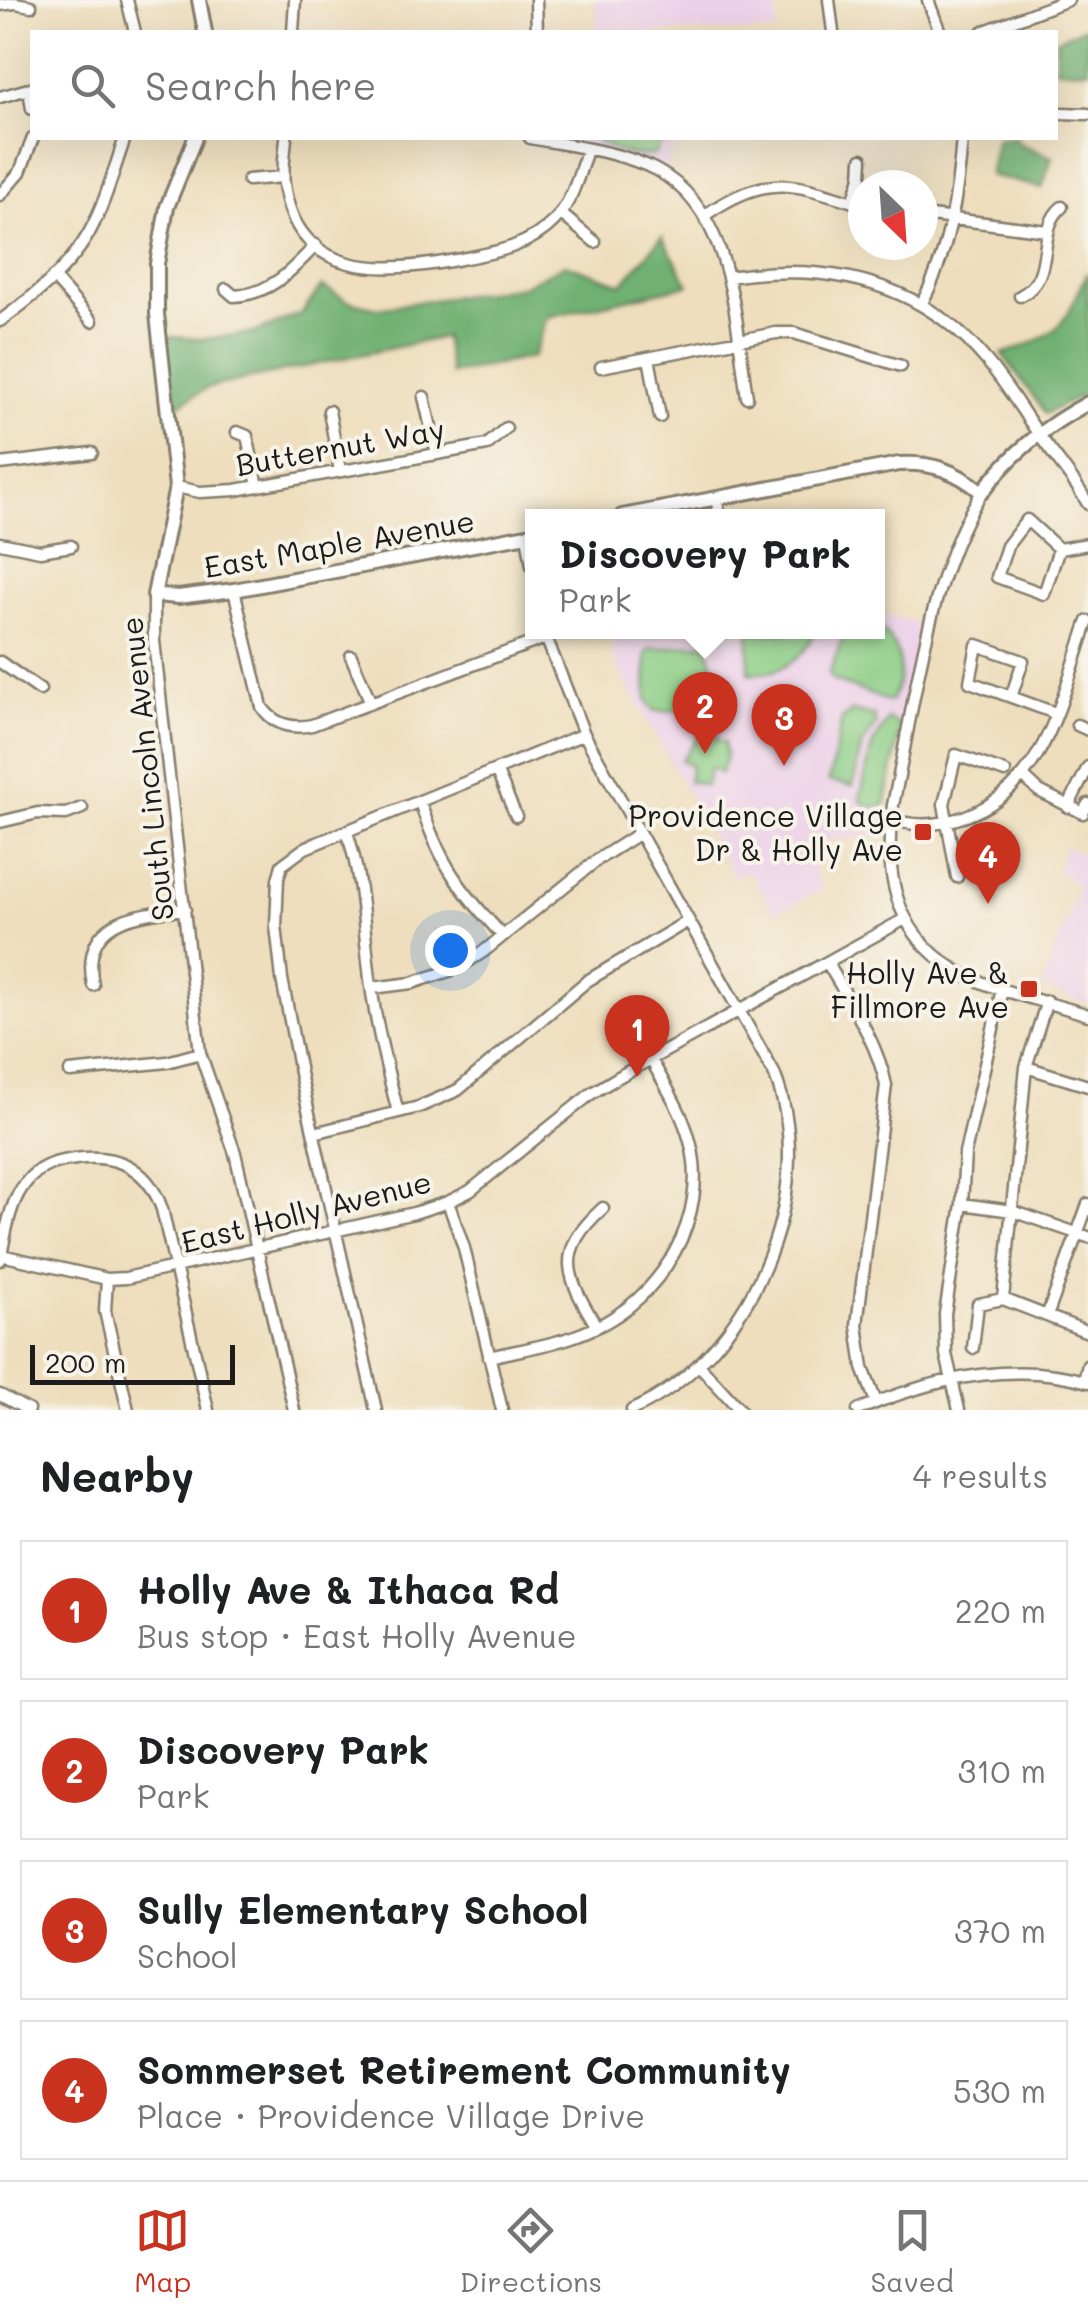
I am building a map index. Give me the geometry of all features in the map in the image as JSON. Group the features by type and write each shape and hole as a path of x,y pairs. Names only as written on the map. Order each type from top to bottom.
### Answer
{"main road":[{"path":"199,0 205,30"},
{"name":"South Lincoln Avenue","path":"154,595 176,487 156,314 159,245 167,208 194,140"},
{"path":"662,509 918,463 946,469 982,492 1037,432 1088,403"},
{"name":"East Maple Avenue","path":"154,595 178,597 234,590 525,535"}],"street":[{"path":"127,0 134,30"},
{"path":"293,30 295,0"},
{"path":"536,0 537,30"},
{"path":"928,0 939,30"},
{"path":"987,30 1068,0"},
{"path":"829,3 833,30"},
{"path":"0,6 31,6"},
{"path":"0,97 30,89"},
{"path":"1061,113 1088,114"},
{"path":"0,195 20,172 32,140"},
{"path":"0,321 73,256 90,231 125,140"},
{"path":"286,140 283,177 296,219 316,245 339,260 364,268 414,268 509,249 540,232 560,214 574,190 587,150"},
{"path":"540,140 655,168 705,215 728,277 747,397"},
{"path":"922,303 946,247 962,140"},
{"path":"861,170 862,158"},
{"path":"248,180 283,177"},
{"path":"705,215 734,198 775,185 802,186 848,201"},
{"path":"1020,296 1035,284 1048,243 1046,231 1062,207"},
{"path":"560,214 595,242"},
{"path":"938,217 1046,231"},
{"path":"226,289 234,296 253,295 275,285 316,245"},
{"path":"728,277 782,271 830,274 861,280 922,303 985,359 1088,504"},
{"path":"53,277 92,321"},
{"path":"601,367 776,333 806,334 901,366"},
{"path":"649,358 660,417"},
{"path":"424,397 437,454"},
{"path":"329,411 340,471"},
{"name":"Butternut Way","path":"176,487 200,492 258,486 437,454 487,444 506,428"},
{"path":"237,432 247,436 258,486"},
{"path":"0,464 92,453"},
{"path":"1076,484 1088,476"},
{"path":"982,492 951,549 941,582 891,819 889,866 905,918 925,945 950,967 1002,989 1088,1015"},
{"path":"716,499 718,509"},
{"path":"1027,520 1059,549 1044,594 996,576 1007,546 1027,520"},
{"path":"0,543 40,551 71,546"},
{"path":"1059,549 1088,544"},
{"path":"234,590 258,698 273,720 291,726 307,726 372,703 535,639"},
{"name":"South Lincoln Avenue","path":"154,595 154,640 200,1054 226,1122 294,1410"},
{"path":"891,819 912,825 947,822 992,805 1024,777 1045,743 1083,650 1088,621"},
{"path":"547,639 584,734 774,1073 786,1104 790,1135 781,1214 751,1299 700,1366 632,1410"},
{"path":"1011,697 1022,661 977,645 970,682 1011,697 1055,712"},
{"path":"351,656 372,703"},
{"path":"0,662 40,690"},
{"path":"376,1410 282,979 275,901 280,872 291,856 305,848 584,734"},
{"path":"956,876 944,804 956,755 1005,772"},
{"path":"1068,806 1088,767"},
{"path":"497,772 516,816"},
{"path":"1024,777 1039,792 1083,814 1088,804"},
{"path":"420,802 446,868 502,936"},
{"path":"0,822 82,808"},
{"path":"347,832 362,885 380,1045 398,1112"},
{"path":"372,988 412,983 458,968 597,860 638,834"},
{"path":"93,985 92,954 108,928 135,915 185,908"},
{"name":"East Holly Avenue","path":"0,1258 107,1279 176,1268 448,1202 496,1173 592,1093 905,918"},
{"path":"314,1133 419,1107 458,1090 587,981 688,921"},
{"path":"827,962 870,1039 886,1085 857,1325 863,1368 876,1402"},
{"path":"958,1410 946,1354 945,1314 962,1204 965,1153 1002,989"},
{"path":"1003,1299 1026,1067 1047,1001"},
{"path":"70,1072 167,1062 200,1054"},
{"path":"489,1357 597,1327 630,1306 658,1278 679,1242 690,1208 694,1176 690,1140 680,1112 650,1058"},
{"path":"1026,1067 1088,1086"},
{"path":"0,1258 15,1199 34,1173 67,1160 109,1158 127,1163 143,1174 156,1195 208,1410"},
{"path":"448,1202 464,1248 502,1410"},
{"path":"962,1204 1012,1211 1083,1235"},
{"path":"1047,1316 1083,1235 1088,1204"},
{"path":"597,1327 574,1285 570,1260 579,1230 603,1208"},
{"path":"107,1279 105,1311 128,1410"},
{"path":"973,1348 978,1304 1003,1299 1088,1332"},
{"path":"858,1410 952,1380 1014,1372 1086,1381 1088,1365"},
{"path":"700,1366 740,1410"},
{"path":"0,1395 28,1410"}],"shaded area":[{"path":"594,0 776,0 777,30 595,30"},
{"path":"572,140 677,140 665,175 571,146"},
{"path":"885,616 926,623 880,836 805,843 822,890 775,913 749,872 734,877 611,655 613,639 885,639"},
{"path":"1065,847 1088,855 1088,1004 1041,987 1079,887 1057,870"}],"green space":[{"path":"1088,26 1088,70 1058,69 1058,39"},
{"path":"598,140 662,140 655,154 640,156"},
{"path":"997,140 1017,140 1052,157 1042,188 989,175"},
{"path":"662,237 689,285 547,317 533,357 451,374 444,337 209,387 169,410 159,336 204,339 254,333 302,313 322,286 348,301 377,308 521,287 565,264 622,284"},
{"path":"1088,272 1088,392 1046,414 1002,354 1037,341 1058,326"},
{"path":"885,633 897,652 899,681 890,702 833,680 829,674 842,639 885,639"},
{"path":"749,639 812,639 789,664 770,672 749,673"},
{"path":"706,643 714,665 700,694 685,707 653,710 647,701 649,649"},
{"path":"705,705 723,709 716,740 724,742 726,756 721,773 710,768 706,785 688,781 691,765 681,760 699,736"},
{"path":"852,711 874,716 876,724 861,747 853,786 829,781 842,719"},
{"path":"888,719 901,726 885,805 871,806 860,799 872,746"}],"place":[{"name":"Discovery Park","path":"705,754"},
{"name":"Sully Elementary School","path":"784,766"},
{"name":"Providence Village Dr & Holly Ave","path":"923,832"},
{"name":"Sommerset Retirement Community","path":"988,904"},
{"name":"Holly Ave & Fillmore Ave","path":"1029,989"},
{"name":"Holly Ave & Ithaca Rd","path":"637,1077"}]}
